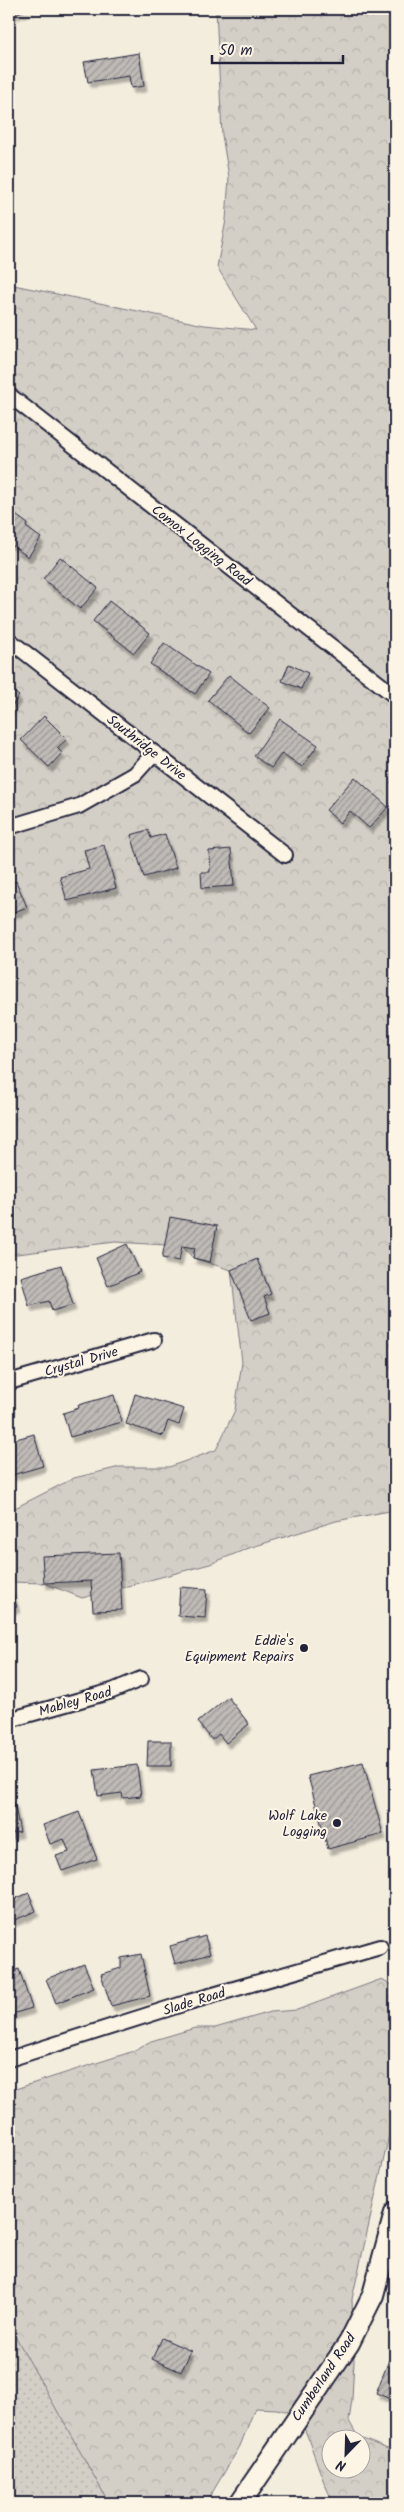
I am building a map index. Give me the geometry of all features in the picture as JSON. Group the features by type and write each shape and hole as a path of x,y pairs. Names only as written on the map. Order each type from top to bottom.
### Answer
{"street":[{"name":"Comox Logging Road","path":"9,395 395,696"},
{"name":"Southridge Drive","path":"9,640 285,855"},
{"path":"9,827 79,806 135,774 154,753"},
{"name":"Crystal Drive","path":"9,1382 154,1340"},
{"name":"Mabley Road","path":"9,1720 112,1691 141,1679"},
{"name":"Slade Road","path":"9,2059 189,2002 380,1946"},
{"name":"Cumberland Road","path":"240,2503 348,2343 373,2295 395,2213"}],"green space":[{"path":"216,9 395,9 395,1510 336,1521 249,1548 210,1564 82,1598 44,1583 9,1582 9,1511 74,1478 120,1467 169,1467 216,1450 235,1410 242,1362 231,1270 193,1258 182,1246 115,1242 9,1255 9,284 204,325 256,330 217,267 226,220 229,177 222,135"},
{"path":"382,1979 395,1987 395,2109 352,2299 354,2362 349,2421 354,2430 322,2430 322,2476 298,2415 277,2409 255,2408 240,2446 206,2503 9,2503 9,2091 131,2052 151,2041 195,2028 215,2028 271,2012 297,2010"},
{"path":"9,2325 109,2503 9,2503"},
{"path":"372,2443 395,2452 395,2503 334,2503 323,2480 372,2480"}],"building":[{"path":"9,9 31,9 9,15"},
{"path":"139,53 144,86 131,88 129,76 88,82 84,62"},
{"path":"9,510 28,524 26,527 41,538 28,557 9,543"},
{"path":"60,557 98,588 80,609 43,579"},
{"path":"109,601 150,633 134,653 93,621"},
{"path":"164,643 209,674 195,694 150,664"},
{"path":"289,664 308,673 301,689 282,681"},
{"path":"229,675 270,708 249,733 208,700"},
{"path":"9,688 19,696 9,710"},
{"path":"44,716 67,739 57,748 62,753 49,767 21,740"},
{"path":"280,719 318,745 302,767 282,753 271,768 254,756"},
{"path":"355,777 388,807 369,828 350,811 340,823 326,810"},
{"path":"148,830 151,838 165,834 176,868 144,877 131,835"},
{"path":"104,845 116,888 67,901 60,877 89,869 84,850"},
{"path":"231,849 234,886 202,888 201,872 210,872 209,851"},
{"path":"16,881 27,907 9,914 9,884"},
{"path":"170,1217 217,1226 210,1262 193,1258 195,1248 182,1246 179,1261 162,1258"},
{"path":"127,1244 140,1272 108,1286 96,1258"},
{"path":"257,1259 271,1294 264,1297 270,1313 251,1320 231,1270"},
{"path":"61,1265 73,1305 52,1311 49,1301 29,1306 21,1277"},
{"path":"135,1394 184,1409 179,1425 168,1421 163,1436 126,1424"},
{"path":"114,1395 122,1422 70,1437 63,1413 79,1408 78,1405"},
{"path":"34,1434 43,1466 12,1475 9,1463 9,1441"},
{"path":"119,1553 122,1610 93,1611 91,1581 44,1583 42,1556"},
{"path":"9,1582 17,1607 9,1609"},
{"path":"180,1587 207,1589 205,1618 178,1616"},
{"path":"228,1697 249,1724 226,1743 219,1734 212,1740 198,1722"},
{"path":"148,1741 171,1741 171,1766 147,1766"},
{"path":"363,1762 383,1834 328,1849 308,1776"},
{"path":"137,1765 141,1796 123,1798 122,1793 98,1796 94,1770"},
{"path":"14,1802 20,1832 9,1834 9,1803"},
{"path":"79,1812 97,1859 62,1871 56,1856 69,1852 64,1839 50,1844 43,1825"},
{"path":"29,1893 36,1911 12,1921 9,1913 9,1901"},
{"path":"205,1936 210,1954 175,1964 170,1946"},
{"path":"141,1954 150,1996 111,2006 101,1974 121,1968 121,1958"},
{"path":"84,1964 94,1988 56,2003 46,1979"},
{"path":"19,1969 32,2008 9,2015 9,1972"},
{"path":"162,2338 191,2351 181,2372 152,2359"},
{"path":"391,2355 395,2357 395,2401 376,2393"}],"place":[{"name":"Eddie's Equipment Repairs","path":"304,1648"},
{"name":"Wolf Lake Logging","path":"337,1823"}]}
